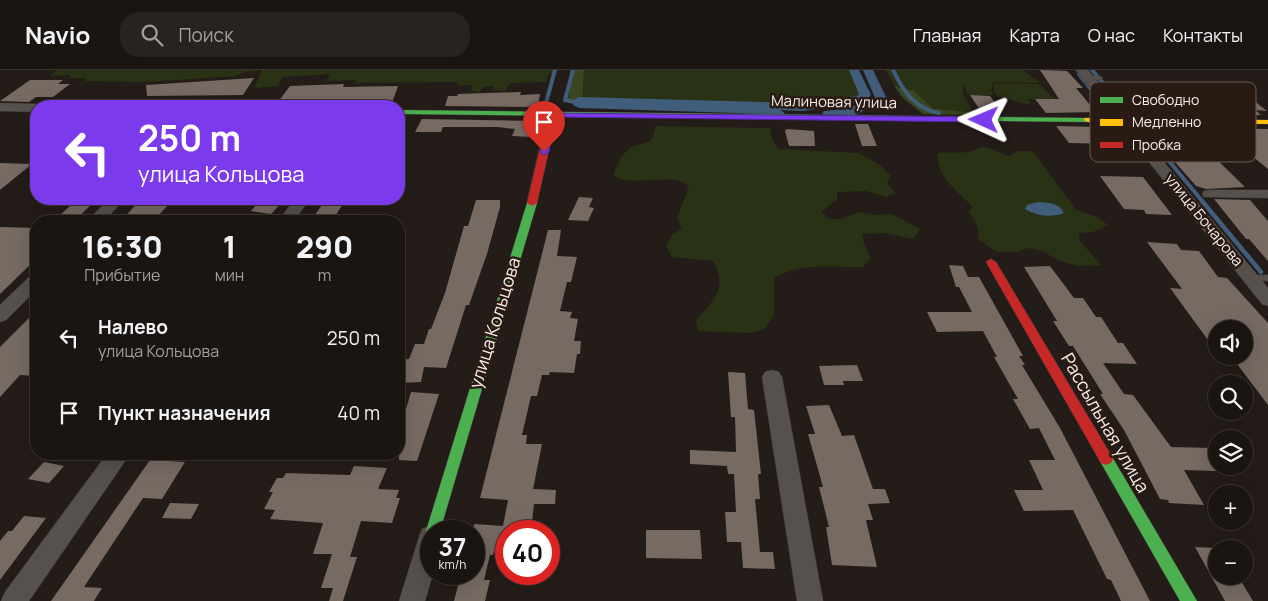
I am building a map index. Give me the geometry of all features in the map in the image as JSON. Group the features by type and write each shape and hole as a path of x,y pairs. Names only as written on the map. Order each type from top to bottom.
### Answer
{"street":[{"path":"0,107 30,108"},
{"name":"Малиновая улица","path":"405,112 551,115 1025,115 1090,118"},
{"name":"улица Кольцова","path":"436,520 536,186 552,119 551,115"},
{"name":"улица Бочарова","path":"1157,162 1268,300"},
{"path":"1209,194 1268,194"},
{"path":"101,215 111,205"},
{"name":"Рассыльная улица","path":"991,262 1189,601"},
{"path":"0,316 30,286"},
{"path":"772,378 810,601"},
{"path":"14,601 115,460"},
{"path":"412,601 420,574"}],"lane":[{"path":"1250,278 1268,278"}],"green space":[{"path":"57,70 262,70 245,72 236,76 146,82 85,81 86,78 69,78 70,75 50,76"},
{"path":"262,70 555,70 554,74 549,73 546,82 510,83 505,91 493,90 494,86 483,87 480,92 471,91 473,85 457,86 457,82 356,83 357,80 326,81 330,74 283,77 278,86 254,88"},
{"path":"574,70 584,70 583,94 580,99 572,101 568,99"},
{"path":"584,70 854,70 865,95 860,99 802,107 580,100 583,94"},
{"path":"885,70 1023,70 1041,83 993,82 991,91 994,94 992,95 967,95 963,86 963,94 975,114 941,114 903,98"},
{"path":"994,83 1039,84 1055,99 1028,99 1031,104 998,97 994,92"},
{"path":"894,86 914,91 933,109 970,112 974,115 923,114 903,98"},
{"path":"655,126 770,128 772,139 778,149 859,153 881,166 891,176 887,183 895,193 886,197 866,191 837,192 837,200 821,212 829,219 841,219 859,212 876,215 892,214 920,229 913,239 883,233 862,234 864,244 871,258 863,267 806,267 774,278 774,316 763,330 748,333 698,331 696,320 709,306 717,293 719,286 718,271 714,261 672,257 666,246 671,236 682,228 677,218 689,186 674,180 633,181 614,176 617,165 624,154 634,146 650,141"},
{"path":"981,147 990,148 1010,156 1017,151 1033,151 1076,210 1097,217 1108,225 1093,232 1079,233 1079,240 1101,265 1078,266 1057,260 1043,251 1028,248 1017,252 997,252 978,239 976,224 968,211 973,207 944,176 940,169 938,153 965,152"}],"water":[{"path":"1038,202 1056,205 1064,213 1044,216 1025,209 1027,205"}],"building":[{"path":"1040,70 1067,71 1083,88 1076,88 1090,105 1090,112 1046,113 1035,99 1059,99"},
{"path":"254,78 243,95 147,96 146,85"},
{"path":"30,80 63,80 58,84 70,84 53,97 36,97 29,102 0,101"},
{"path":"344,84 343,87 398,86 393,100 280,100 290,86"},
{"path":"521,92 520,95 540,94 538,107 445,106 448,96 457,96 458,94"},
{"path":"970,95 990,96 1001,110 980,110"},
{"path":"1256,102 1267,111 1256,110"},
{"path":"422,119 538,121 531,137 512,136 515,129 498,127 443,127 441,132 415,132"},
{"path":"855,124 868,124 877,146 862,146"},
{"path":"1056,126 1090,127 1090,143 1069,143"},
{"path":"787,129 814,131 815,146 789,146 785,131"},
{"path":"1256,129 1268,129 1268,169 1256,159"},
{"path":"1175,162 1219,162 1245,187 1206,189 1196,186"},
{"path":"0,163 30,164 30,166 0,190"},
{"path":"1100,176 1143,177 1172,215 1146,214 1144,210 1124,209"},
{"path":"579,197 593,198 589,207 594,208 588,221 568,220"},
{"path":"1214,199 1250,200 1268,221 1268,261 1249,239 1246,239"},
{"path":"476,200 500,200 500,207 487,254 469,305 466,305 446,368 424,367 421,382 405,383 405,359 409,359 415,344 424,344 445,293 464,226 468,226"},
{"path":"71,205 91,205 80,215 60,215"},
{"path":"136,205 168,205 159,215 127,215"},
{"path":"256,205 279,205 271,214 251,211"},
{"path":"322,205 342,205 336,215 315,215"},
{"path":"0,227 30,228 30,265 0,294"},
{"path":"548,230 561,230 557,256 577,257 571,282 567,282 560,311 572,312 570,318 578,319 574,341 581,341 580,354 577,354 574,373 550,372 549,375 542,375 537,396 531,396 522,435 527,435 526,444 542,444 533,489 556,490 555,504 534,504 532,520 504,520 508,500 480,498"},
{"path":"1147,242 1177,244 1181,250 1199,251 1218,277 1227,278 1268,323 1268,405 1253,385 1253,375 1245,375 1238,365 1253,365 1253,320 1208,320 1208,340 1170,288 1182,289"},
{"path":"949,265 963,266 968,277 979,277 1023,356 1019,356 1025,365 1022,365 1060,428 1150,601 1121,601 1111,580 1107,579 1073,510 1024,511 1014,490 1043,490 1029,460 1055,460 1039,428 1030,429 1013,399 1018,399 994,357 997,357 983,331 937,332 927,312 972,312 959,287 956,287"},
{"path":"1050,266 1074,298 1083,298 1096,317 1101,317 1118,343 1123,343 1137,364 1103,363 1124,394 1133,395 1171,447 1208,448 1208,471 1184,470 1204,505 1169,503 1168,500 1160,499 1124,430 1100,394 1103,394 1073,346 1069,346 1053,321 1057,321 1024,267"},
{"path":"30,317 30,376 20,375 0,397 0,347"},
{"path":"857,365 863,381 843,381 844,385 824,385 819,366"},
{"path":"728,372 745,373 748,409 754,410 761,474 758,474 760,499 755,499 760,552 773,552 775,569 743,568 741,542 727,542 725,512 736,512 734,474 728,474 727,466 690,464 690,450 736,452 735,417 731,417"},
{"path":"411,392 439,394 417,461 399,460 405,460 405,412"},
{"path":"829,405 842,436 854,435 873,489 885,489 890,503 868,504 873,520 866,520 877,567 832,565 826,527 829,527 819,487 823,487 808,434 815,434 806,406"},
{"path":"150,460 185,462 162,499 143,498 84,587 102,588 94,601 51,601"},
{"path":"44,462 64,466 49,483 28,479"},
{"path":"354,466 387,468 378,489 399,490 396,498 400,498 392,523 361,521 350,557 357,557 343,601 329,601 333,588 321,588 332,554 313,554 323,523 270,519 275,510 264,509 273,492 269,492 277,478 283,478 286,473 350,475"},
{"path":"170,503 199,504 191,519 162,518"},
{"path":"24,516 46,518 0,580 0,541 8,531 12,531"},
{"path":"485,525 495,525 495,551 493,555 490,555 485,576"},
{"path":"646,530 700,530 702,559 646,558"},
{"path":"1195,547 1208,548 1208,570"},
{"path":"485,580 490,580 485,601 454,601 458,585 485,585"},
{"path":"1216,585 1243,585 1253,601 1225,601"}],"waterway":[{"path":"544,110 555,70"},
{"path":"573,70 565,100 584,104"},
{"path":"779,113 736,109 579,105 580,100 606,100 802,107 860,99 865,95 854,70"},
{"path":"828,114 854,111 867,103 883,103 868,70"},
{"path":"893,70 911,98 923,108 939,113"},
{"path":"1092,70 1102,82"},
{"path":"1079,74 1090,88"},
{"path":"1170,162 1203,202"},
{"path":"1202,201 1261,272"}],"traffic: fast":[{"path":"405,112 1088,120"},
{"path":"436,520 532,203"},
{"path":"1106,459 1189,601"}],"traffic: slow":[{"path":"1256,122 1268,122"}],"traffic: jam":[{"path":"532,203 552,119 551,115"},
{"path":"991,262 1106,459"}],"route":[{"path":"544,152 552,119 551,115 984,120"}]}
